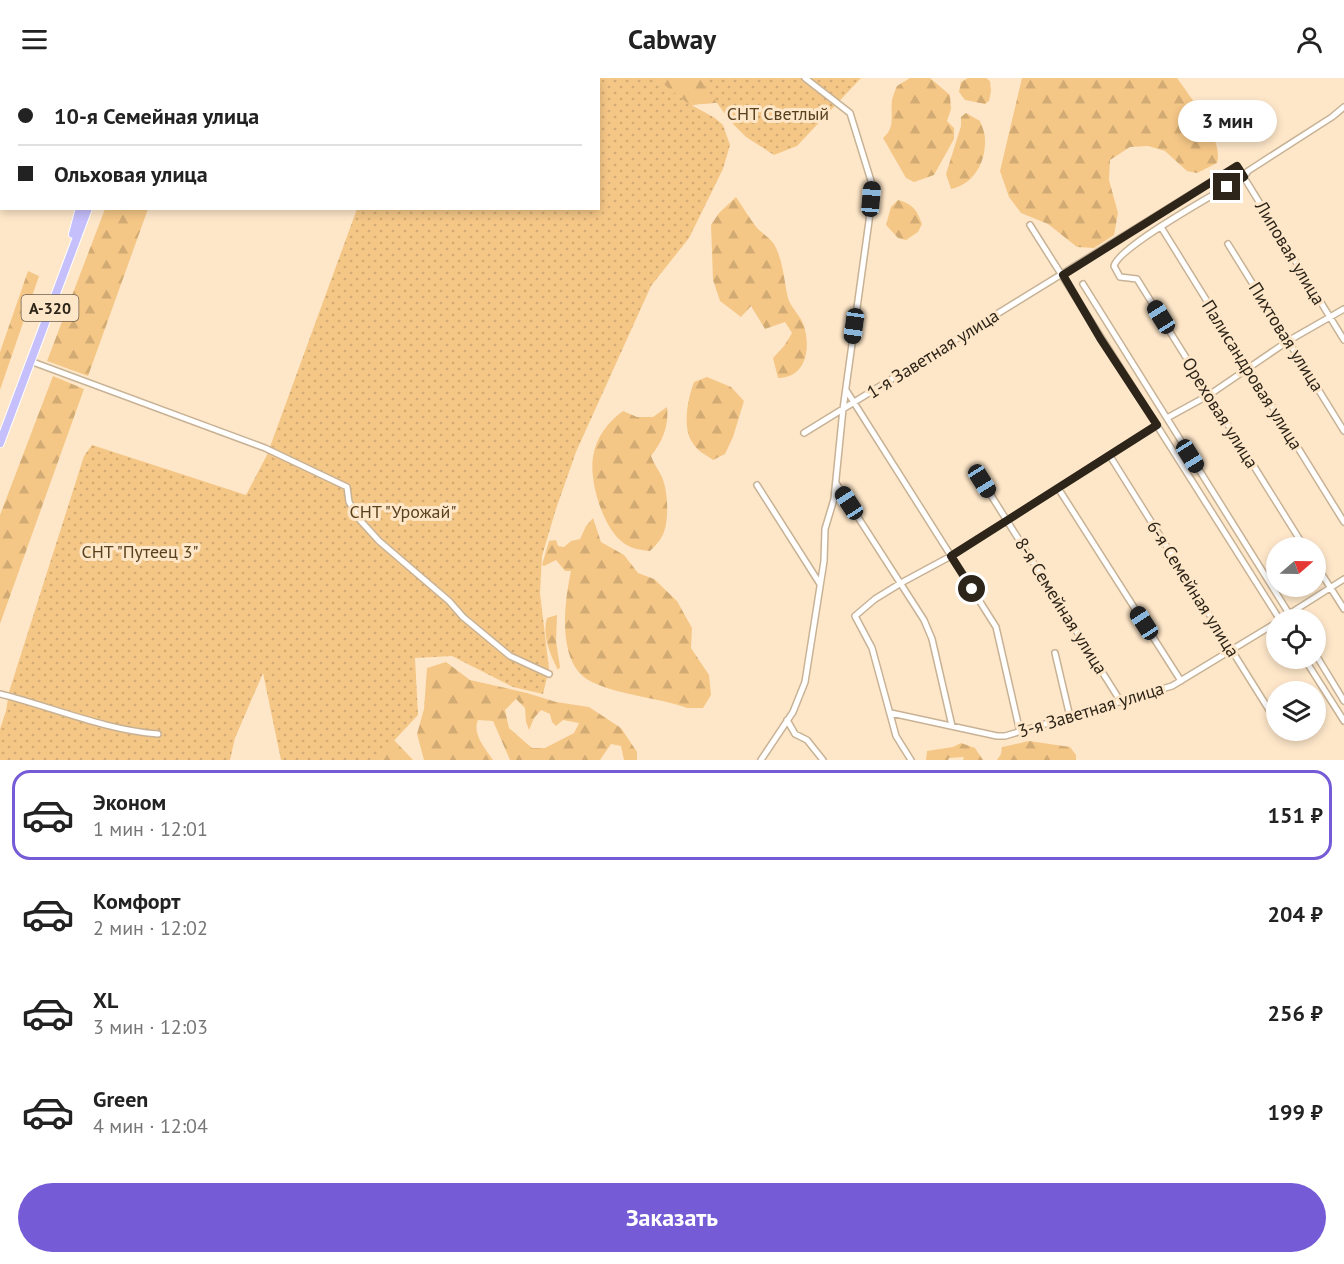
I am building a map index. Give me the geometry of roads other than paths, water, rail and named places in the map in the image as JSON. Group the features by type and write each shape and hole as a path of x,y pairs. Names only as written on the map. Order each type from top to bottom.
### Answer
{"highway":[{"name":"А-320","path":"0,443 79,210"},
{"name":"А-320","path":"12,408 87,210"}],"street":[{"path":"761,760 788,720 806,682 820,584 825,529 834,500 843,409 872,184 850,113 805,78"},
{"path":"1161,227 1244,177 1248,171 1344,107"},
{"name":"Липовая улица","path":"1237,166 1344,340"},
{"name":"1-я Заветная улица","path":"804,434 1237,166"},
{"path":"1030,225 1273,609"},
{"name":"Ореховая улица","path":"1161,227 1115,262 1115,270 1120,277 1137,279 1298,537"},
{"name":"Палисандровая улица","path":"1161,227 1344,522"},
{"name":"Пихтовая улица","path":"1228,244 1344,431"},
{"path":"1083,284 1286,609"},
{"path":"1167,418 1209,395 1288,342 1344,309"},
{"path":"30,361 265,448 347,487 349,502 359,519 379,540 449,601 463,617 510,656 549,674"},
{"path":"846,388 998,633 1020,732"},
{"path":"911,760 896,736 872,648 855,616 875,599 951,556 1157,425"},
{"name":"6-я Семейная улица","path":"1110,456 1266,705"},
{"name":"8-я Семейная улица","path":"982,481 1121,702"},
{"path":"836,483 924,620 930,633 952,726"},
{"path":"757,485 820,584"},
{"path":"1058,488 1181,681"},
{"path":"1302,609 1344,579"},
{"path":"1326,581 1344,609"},
{"name":"3-я Заветная улица","path":"891,713 1005,736 1170,687 1266,629"},
{"path":"1055,653 1070,717"},
{"path":"1311,669 1344,721"},
{"path":"1325,669 1344,701"},
{"path":"0,694 106,725 158,734"},
{"path":"894,727 900,718 905,716"},
{"path":"788,720 795,734 807,740 823,760"}],"park label":[{"name":"СНТ Светлый","path":"778,114"},
{"name":"СНТ \"Урожай\"","path":"403,512"},
{"name":"СНТ \"Путеец 3\"","path":"140,552"}]}
